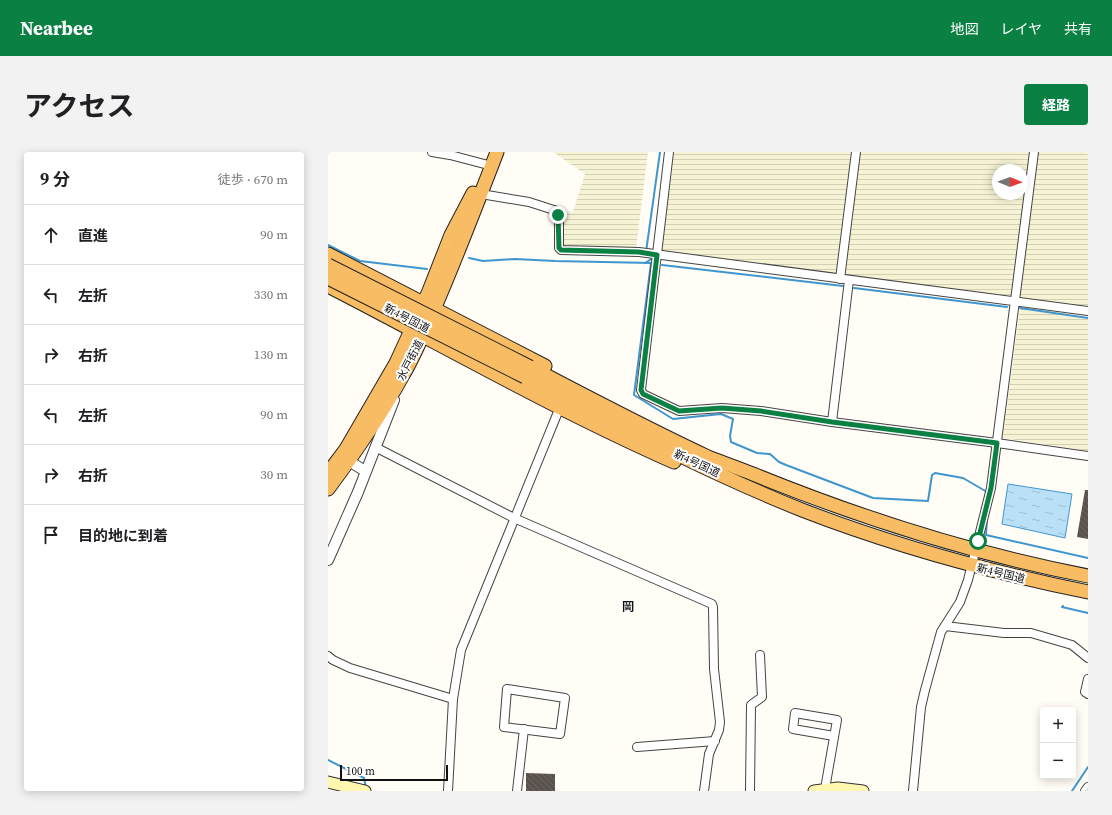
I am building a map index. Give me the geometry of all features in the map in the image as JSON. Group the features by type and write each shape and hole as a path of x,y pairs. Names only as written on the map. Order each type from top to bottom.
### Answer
{"highway":[{"name":"水戸街道","path":"429,306 451,235 469,203 488,161 497,152"},
{"name":"水戸街道","path":"328,473 347,455 403,376 417,332 429,306 457,255 481,194 488,161"},
{"path":"328,254 710,450 749,472"},
{"name":"新4号国道","path":"328,265 527,372 638,435 744,486 852,529 897,544 972,566 1088,592"},
{"name":"新4号国道","path":"328,278 527,372 644,425 709,457 787,488 859,514 976,550 1034,566 1088,576"},
{"path":"328,286 633,444 702,474 744,486"},
{"name":"水戸街道","path":"328,489 396,363 417,332"}],"main road":[{"path":"328,782 365,791"},
{"path":"819,790 850,789 863,791"}],"street":[{"path":"432,152 488,161"},
{"path":"669,152 641,390 643,394 679,411 722,408 761,411 832,422 1088,456"},
{"path":"840,279 856,152"},
{"path":"913,791 921,707 942,632 960,602 972,566 991,488 1034,152"},
{"path":"481,194 529,202 557,211 559,248 561,250 639,252 1088,311"},
{"path":"832,422 849,280"},
{"path":"328,560 403,376"},
{"path":"448,791 453,698 461,650 560,407"},
{"path":"375,447 514,518 712,604 714,607 714,669 720,722 719,730 709,754 704,791"},
{"path":"347,455 365,471"},
{"path":"945,626 1004,633 1031,633 1072,645 1088,658"},
{"path":"750,791 751,705 762,697 760,655"},
{"path":"328,656 332,660 350,668 453,698"},
{"path":"1088,679 1085,692 1088,694"},
{"path":"507,689 565,698 560,734 524,729 504,727 507,689"},
{"path":"819,790 834,736 837,720 795,713 793,728 834,736"},
{"path":"517,791 524,729"},
{"path":"637,747 714,741"},
{"path":"1085,791 1088,787"}],"shaded area":[{"path":"553,152 648,152 636,249 560,249 561,211 573,212 585,174"},
{"path":"673,152 851,152 836,274 661,251"},
{"path":"860,152 1031,152 1028,175 1028,164 992,164 992,200 1025,200 1012,296 843,275"},
{"path":"1038,152 1088,152 1088,307 1019,298"},
{"path":"1020,308 1088,319 1088,451 1003,438"}],"water":[{"path":"1008,484 1072,494 1065,538 1002,524"}],"building":[{"path":"1085,490 1088,490 1088,539 1077,537"},
{"path":"526,773 555,774 555,791 526,791"}],"waterway":[{"path":"646,252 660,152"},
{"path":"328,245 360,261 427,269"},
{"path":"469,258 483,261 515,259 651,263"},
{"path":"645,263 653,258"},
{"path":"651,263 634,395 673,419 721,414 733,419 730,436 731,442 757,453 770,454 779,462 786,465 873,498 928,501 932,475 935,473 963,478 987,492"},
{"path":"662,265 843,286"},
{"path":"854,288 1007,307"},
{"path":"1020,308 1088,318"},
{"path":"987,519 986,535 1088,558"},
{"path":"1063,606 1062,607 1088,613"},
{"path":"328,760 364,778 366,788"},
{"path":"1072,791 1088,767"}],"district":[{"name":"岡","path":"628,607"}],"route":[{"path":"558,215 559,248 561,250 639,252 657,255 641,390 643,394 679,411 722,408 761,411 832,422 997,443 991,488 978,541"}]}
